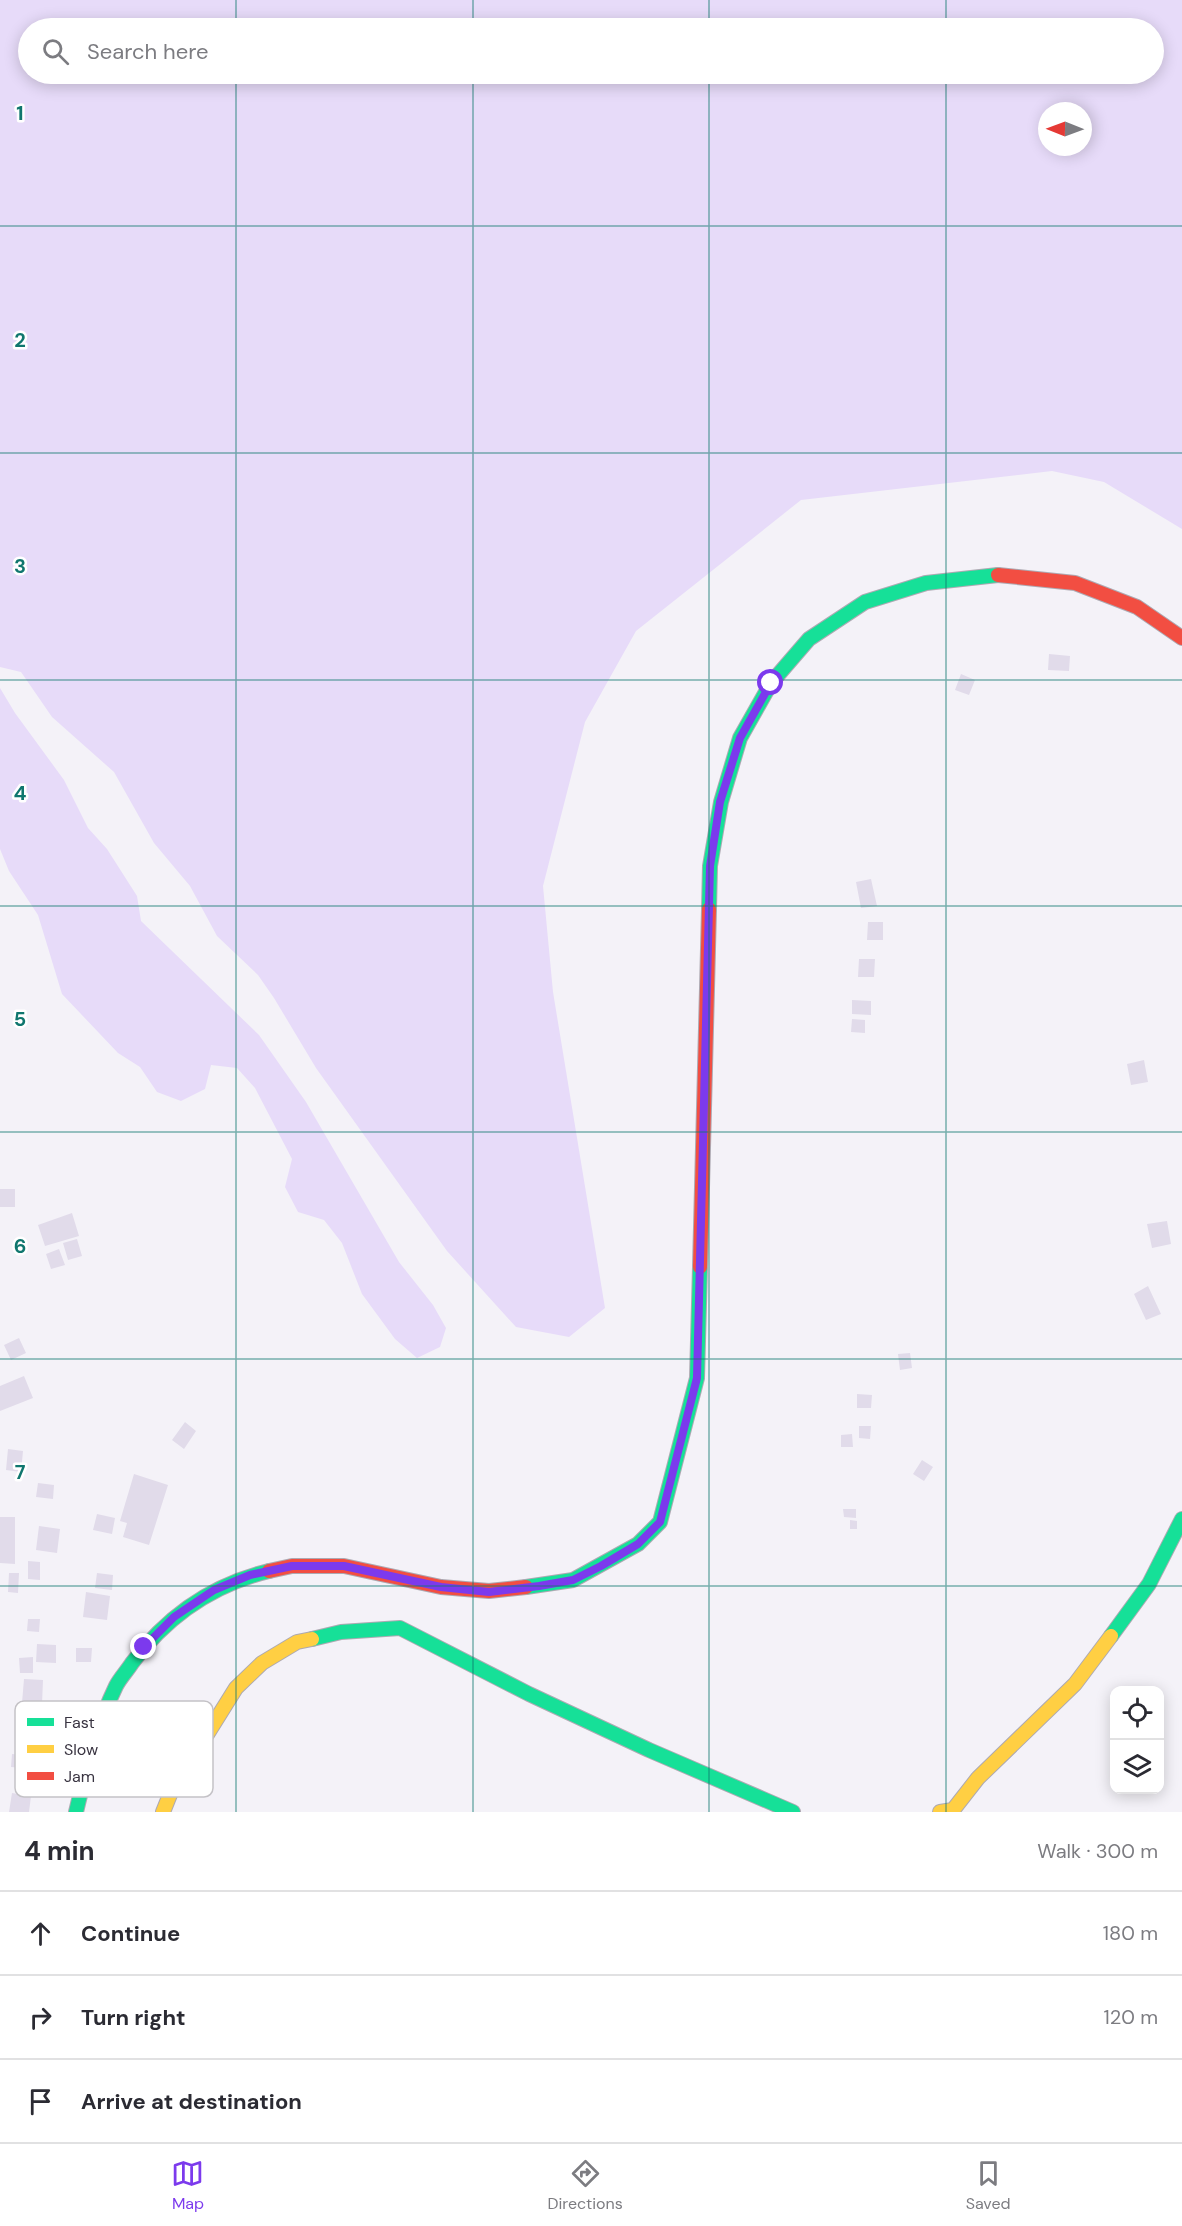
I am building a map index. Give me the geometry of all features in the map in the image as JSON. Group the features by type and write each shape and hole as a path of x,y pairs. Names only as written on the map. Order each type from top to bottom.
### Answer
{"street":[{"path":"111,1701 117,1684 152,1639 174,1617 214,1590 250,1575 292,1566 344,1566 441,1587 489,1592 539,1586 573,1580 601,1566 638,1544 660,1522 697,1378 710,866 720,802 740,738 771,683 809,639 866,602 926,583 998,574 1075,583 1137,607 1182,638"},
{"path":"940,1812 952,1810 978,1778 1075,1684 1149,1584 1182,1519"},
{"path":"213,1725 236,1688 262,1663 297,1642 340,1632 400,1628 529,1694 793,1812"},
{"path":"76,1812 79,1797"},
{"path":"163,1812 169,1797"}],"shaded area":[{"path":"0,0 1182,0 1182,529 1104,482 1052,471 801,500 636,631 585,722 543,886 553,992 605,1308 569,1337 516,1327 447,1251 316,1068 258,975 217,936 190,886 154,843 114,772 52,717 21,672 0,667"},
{"path":"0,688 15,713 64,780 88,828 107,849 137,896 141,921 259,1035 306,1102 399,1262 433,1305 446,1328 440,1347 417,1358 395,1339 362,1294 342,1243 324,1220 298,1212 285,1187 292,1159 255,1088 237,1068 211,1065 205,1089 181,1101 157,1092 140,1067 118,1053 62,994 38,915 9,871 0,849"}],"building":[{"path":"1049,654 1070,656 1069,671 1048,670"},
{"path":"961,674 975,680 969,695 955,690"},
{"path":"871,879 877,906 861,908 856,882"},
{"path":"868,922 883,922 883,940 867,940"},
{"path":"859,959 875,959 874,977 858,977"},
{"path":"852,1000 871,1001 871,1015 852,1014"},
{"path":"852,1019 865,1020 865,1033 851,1032"},
{"path":"1144,1060 1148,1082 1131,1085 1127,1064"},
{"path":"0,1189 15,1189 15,1207 0,1207"},
{"path":"72,1213 79,1236 45,1246 38,1225"},
{"path":"1167,1221 1171,1244 1152,1248 1147,1224"},
{"path":"77,1239 82,1256 68,1260 63,1243"},
{"path":"59,1249 65,1265 51,1269 46,1254"},
{"path":"1148,1286 1161,1314 1146,1320 1134,1294"},
{"path":"19,1338 26,1353 11,1360 4,1345"},
{"path":"910,1353 912,1368 900,1370 898,1354"},
{"path":"24,1376 33,1398 0,1411 0,1386"},
{"path":"857,1394 872,1395 871,1408 857,1408"},
{"path":"185,1422 196,1431 184,1449 172,1440"},
{"path":"859,1426 871,1426 870,1439 859,1438"},
{"path":"852,1434 853,1447 841,1447 841,1435"},
{"path":"8,1449 23,1451 21,1472 6,1470"},
{"path":"922,1460 933,1467 924,1481 913,1474"},
{"path":"134,1474 168,1485 149,1545 123,1537 127,1523 120,1521"},
{"path":"38,1483 54,1485 53,1499 36,1497"},
{"path":"843,1509 856,1509 856,1518 844,1517"},
{"path":"97,1514 115,1518 112,1534 93,1530"},
{"path":"0,1517 15,1517 15,1564 0,1563"},
{"path":"850,1520 857,1521 857,1529 850,1529"},
{"path":"39,1526 60,1529 57,1553 36,1550"},
{"path":"28,1561 40,1562 40,1580 28,1579"},
{"path":"9,1573 19,1573 18,1593 8,1592"},
{"path":"97,1573 113,1575 112,1590 95,1588"},
{"path":"86,1592 110,1596 107,1620 83,1617"},
{"path":"28,1619 40,1619 39,1632 27,1631"},
{"path":"37,1644 56,1645 56,1663 36,1662"},
{"path":"76,1648 92,1648 91,1662 76,1662"},
{"path":"33,1657 33,1673 20,1673 19,1658"},
{"path":"24,1679 43,1680 42,1701 22,1701"},
{"path":"12,1754 15,1754 15,1767 11,1767"},
{"path":"12,1793 15,1793 15,1797 31,1797 29,1812 9,1812"}],"traffic: fast":[{"path":"709,909 710,866 721,802 740,738 771,683 809,639 865,602 926,583 998,575"},
{"path":"526,1587 573,1580 638,1544 660,1522 697,1378 700,1267"},
{"path":"1111,1636 1149,1584 1182,1519"},
{"path":"110,1701 119,1680 132,1663 175,1617 209,1594 248,1577 269,1571"},
{"path":"312,1639 341,1632 400,1628 529,1694 649,1750 793,1812"},
{"path":"76,1812 80,1797"}],"traffic: slow":[{"path":"940,1812 953,1810 978,1778 1075,1684 1111,1636"},
{"path":"213,1725 236,1688 262,1663 297,1642 312,1639"},
{"path":"163,1812 169,1797"}],"traffic: jam":[{"path":"998,575 1075,583 1137,607 1182,638"},
{"path":"700,1267 709,909"},
{"path":"269,1571 292,1566 344,1566 441,1587 489,1591 526,1587"}],"route":[{"path":"144,1647 174,1617 214,1590 250,1575 292,1566 344,1566 441,1587 489,1592 539,1586 573,1580 601,1566 638,1544 660,1522 697,1378 710,866 720,802 740,738 771,683"}]}
